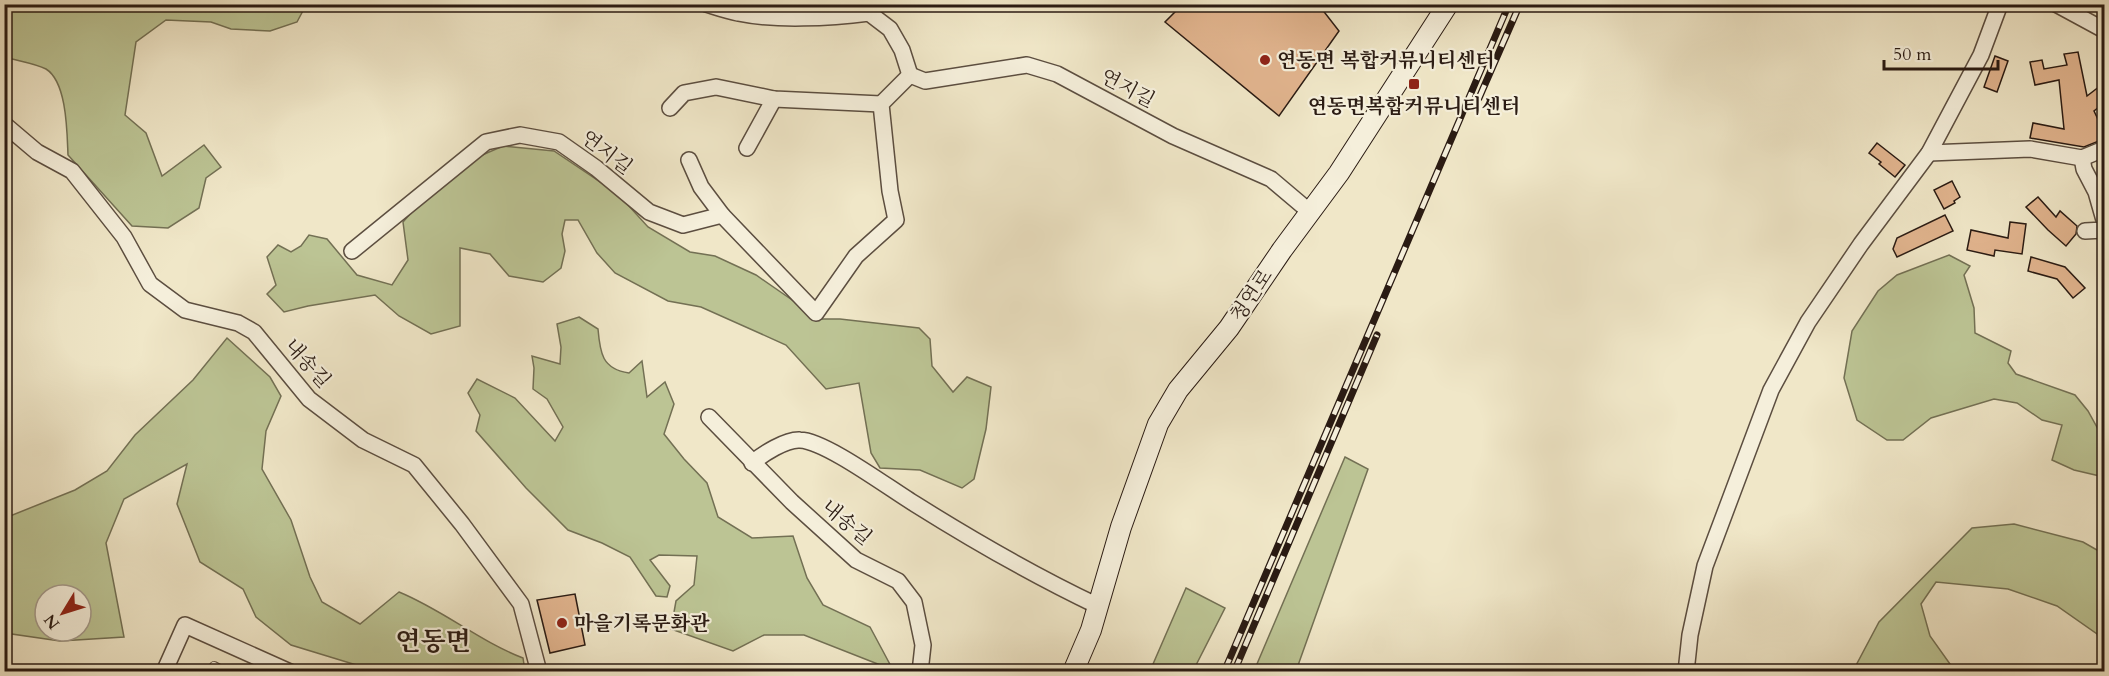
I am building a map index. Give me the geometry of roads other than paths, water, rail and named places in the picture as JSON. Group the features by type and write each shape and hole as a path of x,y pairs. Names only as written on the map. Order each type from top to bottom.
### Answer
{"main road":[{"name":"청연로","path":"1073,672 1091,630 1121,527 1158,424 1178,390 1229,328 1339,173 1448,4"}],"street":[{"path":"670,108 684,93 716,87 774,99 881,104 910,75 902,50 890,29 869,13 842,17 794,18 738,14 706,4"},
{"path":"1686,672 1690,635 1706,566 1771,390 1808,322 1861,244 1929,153 1981,55 2000,4"},
{"path":"2056,4 2104,30"},
{"name":"연지길","path":"910,75 925,81 1027,65 1057,74 1173,136 1271,179 1310,212"},
{"path":"747,148 774,99"},
{"path":"689,160 701,187 722,214 816,313 856,256 896,220 890,191 881,104"},
{"name":"내송길","path":"4,124 37,152 72,171 124,237 150,284 185,310 238,323 254,332 309,399 363,440 414,465 462,524 521,604 539,672"},
{"name":"연지길","path":"352,251 486,142 520,135 559,142 596,168 649,212 683,225 722,214"},
{"path":"1929,153 2030,149 2082,158 2104,149"},
{"path":"2082,158 2084,169 2096,192 2104,220"},
{"path":"2085,231 2104,230 2104,225"},
{"name":"내송길","path":"709,417 792,502 856,560 898,581 914,602 923,645 920,672"},
{"path":"752,463 770,449 800,439 827,449 917,506 1049,583 1098,606"},
{"path":"164,672 185,625 290,672"}],"lane":[{"path":"214,666 225,672"}],"railway":[{"path":"1224,672 1509,4"},
{"path":"1479,98 1520,4"},
{"path":"1234,672 1377,335"}],"place":[{"name":"연동면 복합커뮤니티센터","path":"1265,60"},
{"name":"연동면복합커뮤니티센터","path":"1414,84"},
{"name":"마을기록문화관","path":"562,623"}],"district":[{"name":"연동면","path":"433,641"}]}
